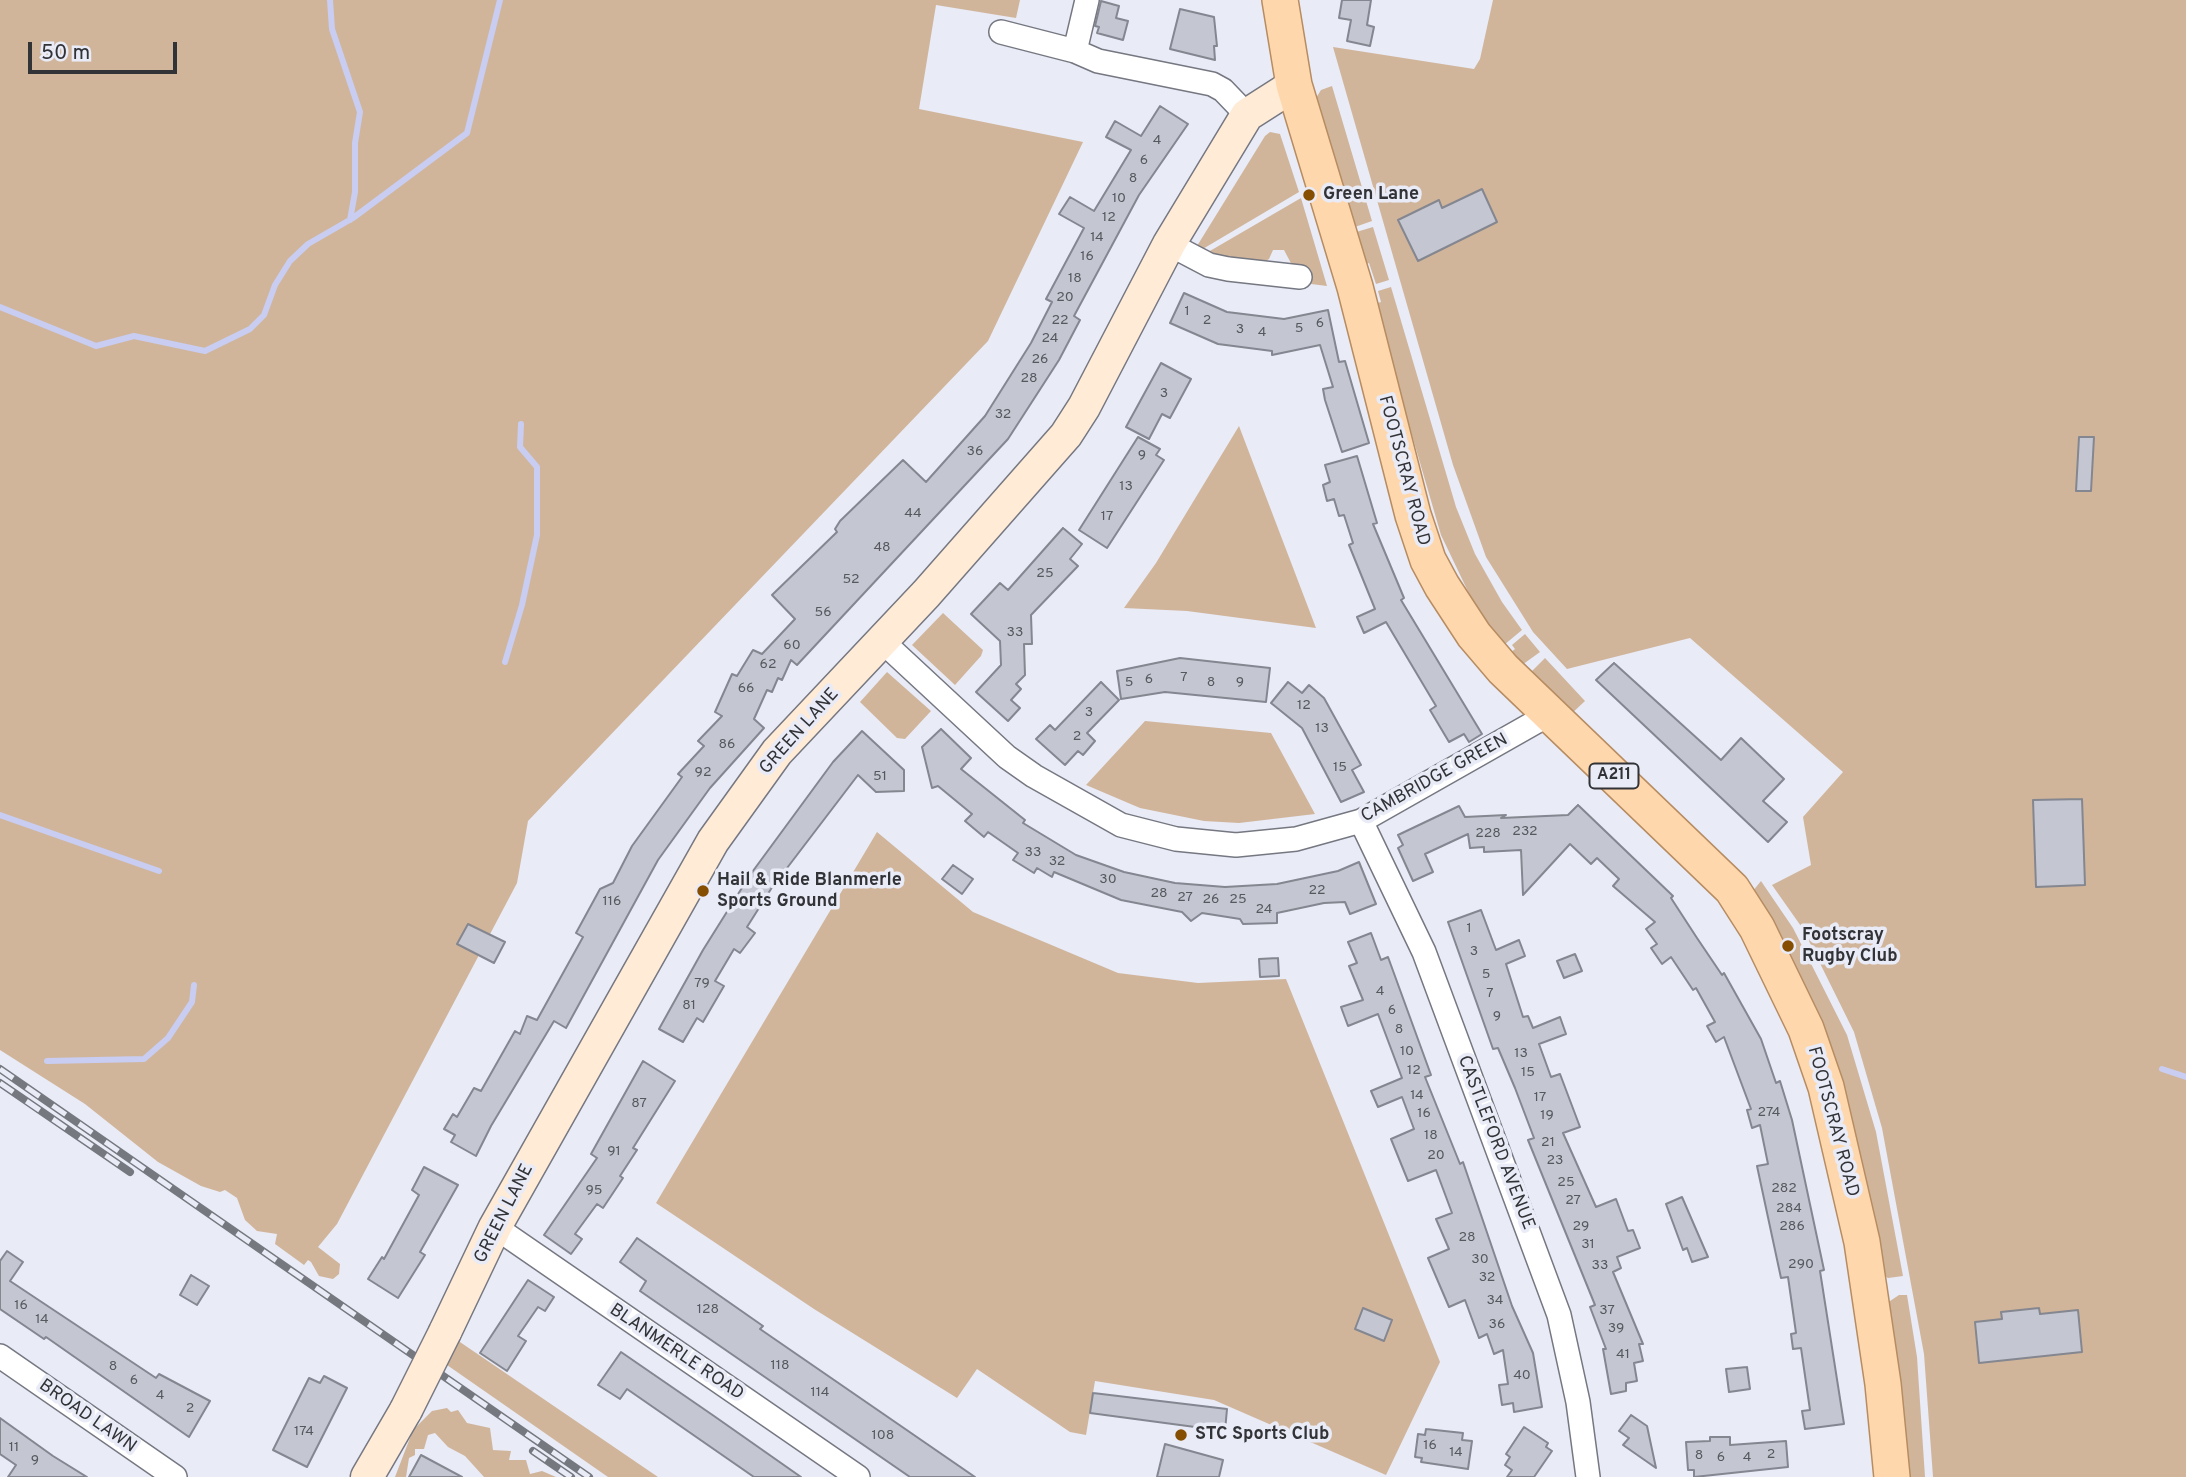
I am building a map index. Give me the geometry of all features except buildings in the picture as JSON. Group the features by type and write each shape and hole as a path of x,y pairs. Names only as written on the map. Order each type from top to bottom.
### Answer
{"main road":[{"name":"FOOTSCRAY ROAD","path":"1280,0 1294,85 1355,288 1413,515 1428,560 1453,606 1474,635 1548,715 1713,867 1732,889 1757,928 1801,1017 1826,1087 1849,1176 1883,1384 1892,1477"},
{"name":"GREEN LANE","path":"367,1477 406,1410 482,1261 495,1227 713,841 777,752 882,641 1066,435 1084,407 1169,244 1247,115 1294,85"}],"street":[{"path":"1075,51 1087,0"},
{"path":"1001,32 1075,51 1098,61 1212,84 1223,90 1247,115"},
{"path":"1169,244 1209,265 1228,270 1300,277"},
{"name":"CAMBRIDGE GREEN","path":"882,641 1007,757 1070,799 1121,825 1177,839 1236,845 1296,839 1361,821 1548,715"},
{"name":"CASTLEFORD AVENUE","path":"1361,821 1424,952 1559,1315 1578,1402 1588,1477"},
{"name":"BLANMERLE ROAD","path":"495,1227 858,1477"},
{"name":"BROAD LAWN","path":"0,1356 175,1477"}],"shaded area":[{"path":"0,0 1020,0 1016,18 936,5 919,109 1083,142 988,341 528,821 517,883 337,1224 318,1247 340,1264 339,1274 333,1279 319,1276 311,1262 308,1260 304,1265 275,1244 277,1234 257,1231 245,1220 237,1198 225,1190 220,1192 201,1186 158,1162 85,1104 0,1050"},
{"path":"1493,0 2186,0 2186,1477 1933,1477 1924,1354 1882,1128 1854,1032 1803,929 1772,885 1811,865 1803,817 1843,772 1690,638 1567,669 1533,632 1486,557 1453,465 1333,47 1474,69 1480,59"},
{"path":"1332,86 1372,221 1352,228 1316,98 1321,90"},
{"path":"1270,132 1280,134 1299,192 1201,250 1197,246"},
{"path":"1301,198 1327,286 1311,284 1306,269 1293,267 1284,250 1273,250 1269,259 1261,264 1203,255"},
{"path":"1373,227 1389,280 1376,284 1369,263 1363,265 1353,233"},
{"path":"1391,287 1456,507 1475,554 1502,602 1522,630 1504,645 1475,606 1441,535 1374,304 1381,302 1378,291"},
{"path":"1239,426 1316,628 1187,611 1124,608 1156,563"},
{"path":"943,613 983,650 981,656 955,685 912,645"},
{"path":"1525,634 1540,652 1522,665 1510,653 1515,649 1512,645"},
{"path":"1545,658 1585,701 1569,716 1530,673"},
{"path":"887,672 931,711 905,739 897,738 860,702"},
{"path":"1145,721 1271,733 1315,814 1239,823 1204,821 1140,808 1086,785"},
{"path":"877,832 973,912 1118,973 1198,983 1286,979 1440,1362 1386,1475 1214,1400 1095,1381 1086,1435 1070,1432 977,1369 957,1398 814,1309 656,1203"},
{"path":"1761,881 1793,928 1847,1035 1876,1132 1903,1276 1888,1278 1880,1273 1752,892"},
{"path":"1899,1295 1907,1295 1917,1357 1925,1477 1907,1477 1888,1307 1890,1301"},
{"path":"457,1340 658,1477 608,1477 447,1365"},
{"path":"447,1408 451,1412 458,1410 467,1423 490,1428 493,1450 511,1451 509,1460 526,1460 530,1474 542,1471 556,1477 484,1477 465,1456 448,1447 435,1433 428,1435 424,1449 415,1449 415,1455 409,1458 406,1477 395,1477 413,1430 432,1411"}],"waterway":[{"path":"330,0 332,29 360,112 355,143 355,192 350,220"},
{"path":"0,307 96,346 134,336 205,351 250,329 264,315 275,285 290,261 308,244 353,218 467,133 500,0"},
{"path":"505,662 522,605 537,535 537,467 520,447 521,424"},
{"path":"0,815 159,871"},
{"path":"47,1061 144,1059 168,1038 192,1002 194,985"},
{"path":"2162,1069 2186,1077"}],"railway":[{"path":"0,1069 589,1477"},
{"path":"0,1083 130,1172"},
{"path":"533,1451 571,1477"}],"place":[{"name":"Green Lane","path":"1309,195"},
{"name":"Hail & Ride Blanmerle Sports Ground","path":"703,891"},
{"name":"Footscray Rugby Club","path":"1788,946"},
{"name":"STC Sports Club","path":"1181,1435"}]}
